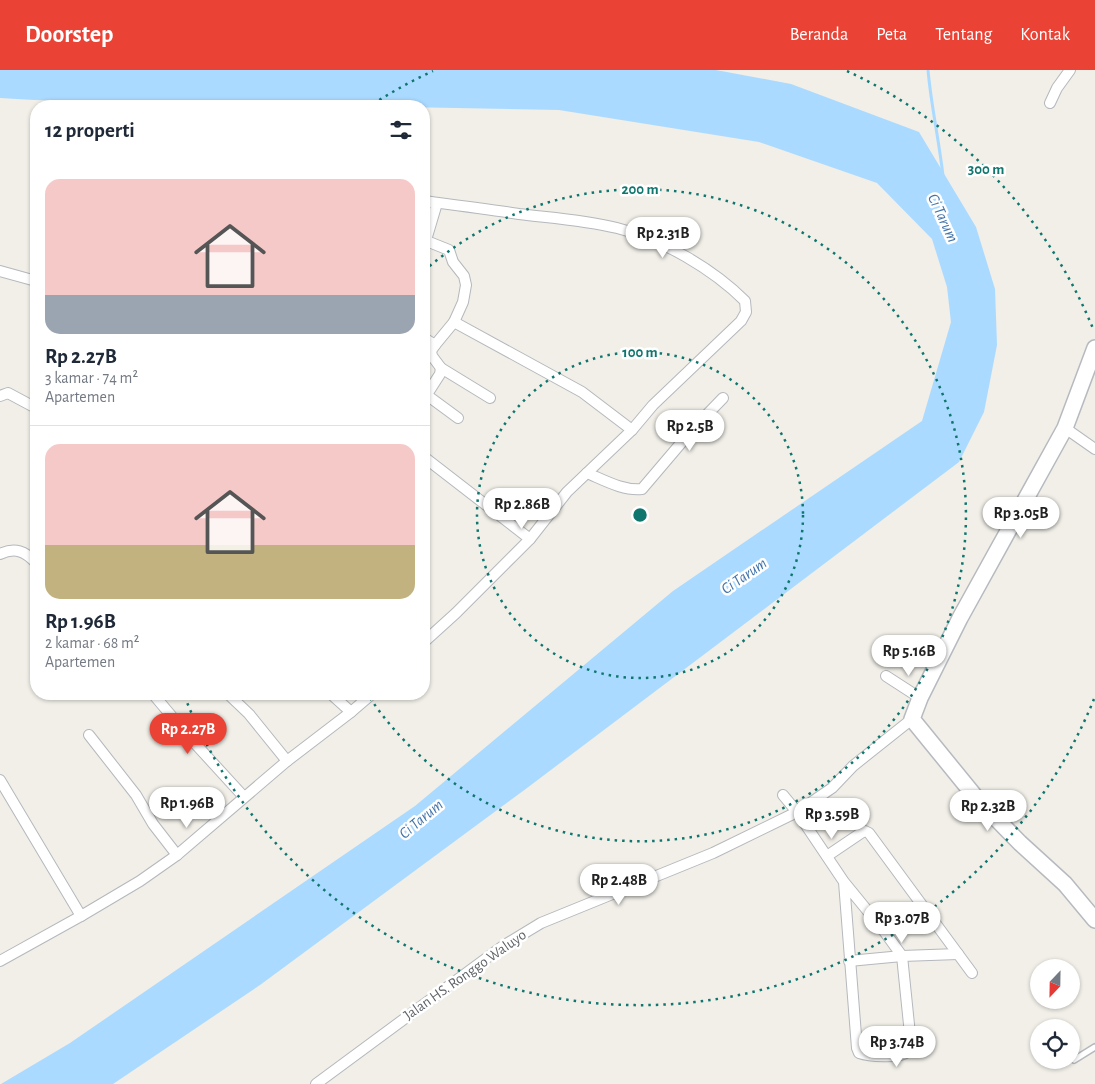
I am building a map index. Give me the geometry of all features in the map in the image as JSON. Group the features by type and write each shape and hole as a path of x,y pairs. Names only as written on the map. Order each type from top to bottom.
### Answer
{"street":[{"path":"1050,103 1057,88 1070,70"},
{"path":"430,202 585,222 632,232 662,244 692,261 735,291 745,301 746,312 741,320 653,405 632,430 568,492 530,539 430,636"},
{"path":"430,225 437,203"},
{"path":"430,242 449,250 453,262 464,276 466,285 454,322 431,351 432,356 441,368 490,398"},
{"path":"0,271 30,279"},
{"path":"454,322 582,392 632,430"},
{"path":"430,342 435,345"},
{"path":"1095,349 1065,428 960,618 920,698 912,719 978,800 1020,844 1065,884 1095,920"},
{"path":"430,388 440,374 441,368"},
{"path":"0,396 8,393 12,394 30,404"},
{"path":"430,398 458,418"},
{"path":"587,473 622,487 642,489 693,429 723,398"},
{"path":"1065,428 1095,449"},
{"path":"430,462 530,539"},
{"path":"0,554 8,550 18,550 30,556"},
{"path":"886,676 920,698"},
{"path":"159,700 190,738 244,797"},
{"path":"234,700 287,761"},
{"path":"338,700 351,712"},
{"path":"0,961 140,881 177,855 287,761 365,700"},
{"name":"Jalan HS. Ronggo Waluyo","path":"316,1084 503,946 541,923 713,853 798,812 832,788 853,766 912,719"},
{"path":"89,735 136,796 153,824 177,855"},
{"path":"1,785 80,916"},
{"path":"783,795 798,812 844,882 884,930 902,956 911,1044 907,1052 900,1055 868,1056 859,1054 856,1048 844,882"},
{"path":"827,856 860,833 865,831 869,833 972,973"},
{"path":"849,962 902,956 958,954"}],"lane":[{"path":"1080,1056 1095,1047"}],"water":[{"name":"Ci Tarum","path":"0,70 716,70 791,84 919,132 976,227 995,289 997,345 984,412 959,462 527,788 260,985 113,1084 1,1084 70,1043 415,806 673,591 922,421 951,322 947,287 932,239 877,183 759,142 559,110 430,108 430,100 34,100 0,98"}],"waterway":[{"path":"928,70 943,176"}]}
